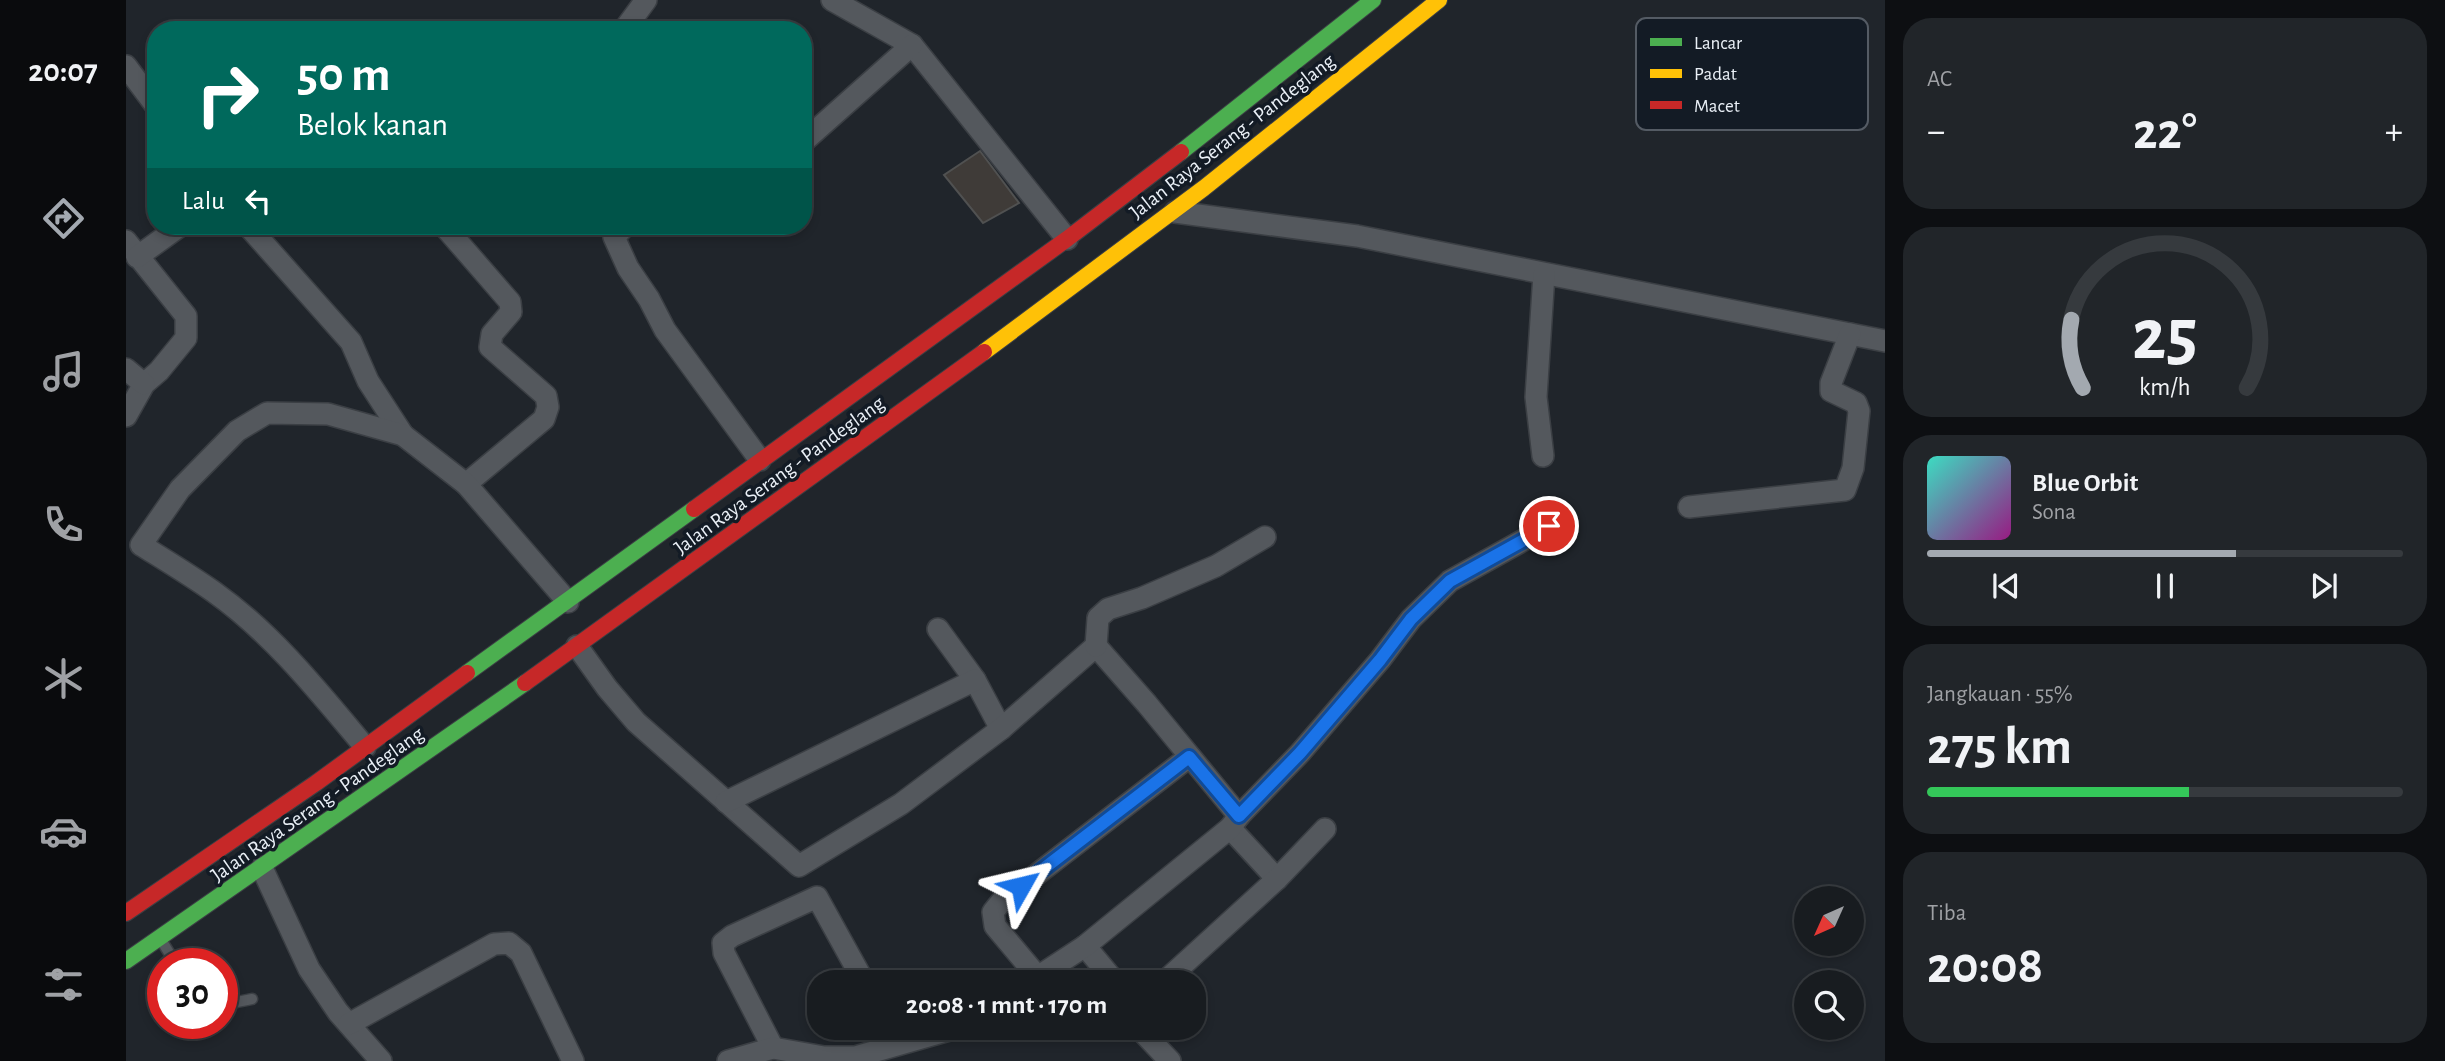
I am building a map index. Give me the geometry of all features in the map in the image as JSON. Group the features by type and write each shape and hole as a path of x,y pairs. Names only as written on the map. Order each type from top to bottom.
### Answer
{"highway":[{"name":"Jalan Raya Serang - Pandeglang","path":"126,913 569,602 760,460 1067,239 1218,124 1373,0"},
{"name":"Jalan Raya Serang - Pandeglang","path":"126,961 262,868 836,461 1173,211 1438,0"}],"street":[{"path":"631,21 646,0"},
{"path":"832,0 912,45 1067,239"},
{"path":"812,134 912,45"},
{"path":"126,66 147,94"},
{"path":"1173,211 1357,236 1885,341"},
{"path":"126,416 144,384 159,371 186,338 186,316 132,249 161,235"},
{"path":"256,235 351,342 368,381 403,435 466,484 569,602"},
{"path":"452,235 510,302 511,313 492,334 490,347 546,396 548,401 544,419 466,484"},
{"path":"616,235 614,237 628,268 649,299 665,330 760,460"},
{"path":"1544,274 1536,397 1544,456"},
{"path":"1689,507 1844,491 1853,468 1859,411 1856,403 1831,391 1831,383 1850,334"},
{"path":"126,369 144,384"},
{"path":"365,747 301,671 256,626 215,592 133,540 237,431 267,413 328,414 403,435"},
{"path":"1048,970 1085,946 1235,822 1300,753 1380,660 1411,619 1450,581 1549,526"},
{"path":"799,866 901,804 1001,729 1096,646 1098,618 1108,609 1142,598 1216,566 1265,537"},
{"path":"938,629 975,680 1001,729"},
{"path":"577,646 636,722 799,866 857,970"},
{"path":"1096,646 1189,757 1277,878"},
{"path":"726,802 975,680"},
{"path":"1027,970 995,926 993,912 1000,902 1189,757"},
{"path":"1177,970 1277,878 1325,829"},
{"path":"262,868 309,969 349,1024 381,1061"},
{"path":"773,1048 724,953 723,943 732,936 817,897"},
{"path":"349,1024 494,944 509,943 521,953 573,1061"},
{"path":"1085,946 1105,970"},
{"path":"728,1061 773,1048 824,1057 855,1057 887,1040"},
{"path":"1150,1040 1170,1061"}],"lane":[{"path":"159,938 166,948"},
{"path":"238,1002 252,999"}],"building":[{"path":"980,151 1019,203 983,223 944,175"}],"traffic: fast":[{"path":"1181,152 1373,0"},
{"path":"467,673 694,509"},
{"path":"126,961 525,683"}],"traffic: slow":[{"path":"984,352 1204,188 1439,0"}],"traffic: jam":[{"path":"694,509 1067,239 1181,152"},
{"path":"525,683 984,352"},
{"path":"126,913 316,783 467,673"}],"route":[{"path":"1021,886 1189,757 1239,816 1300,753 1380,660 1411,619 1450,581 1549,526"}]}
